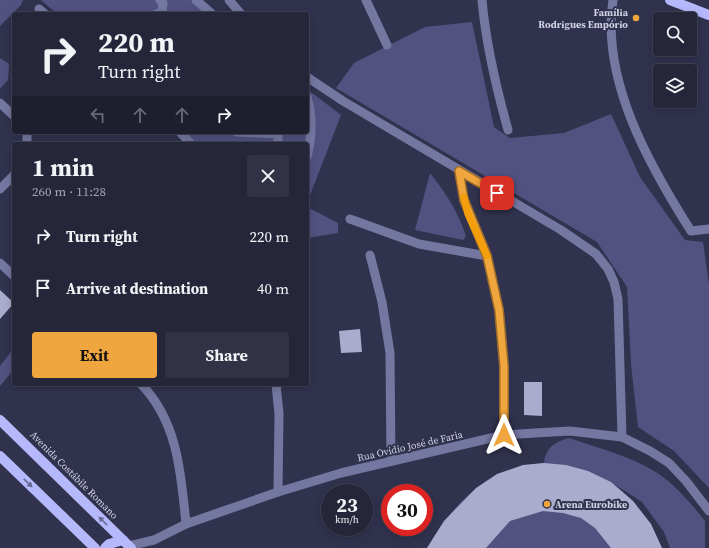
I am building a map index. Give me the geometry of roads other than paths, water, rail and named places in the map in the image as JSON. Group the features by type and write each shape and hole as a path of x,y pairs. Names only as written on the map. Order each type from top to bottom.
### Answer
{"main road":[{"path":"670,0 709,15"},
{"name":"Avenida Costábile Romano","path":"0,420 128,545"},
{"path":"0,456 95,548"},
{"path":"105,548 109,544 128,545"}],"street":[{"path":"160,0 163,2 162,12"},
{"path":"196,0 210,12"},
{"path":"229,0 239,12"},
{"path":"366,0 386,45"},
{"path":"482,0 494,76 508,130"},
{"path":"613,0 612,40 616,67 625,105 644,152 664,188 691,230 709,229"},
{"path":"309,77 343,101 596,254 608,269 614,282 618,299 622,437"},
{"path":"0,103 12,114"},
{"path":"309,104 312,132 309,147"},
{"path":"182,134 189,142"},
{"path":"459,171 468,214 487,256 499,310 504,366 504,435"},
{"path":"0,189 12,177"},
{"path":"350,220 419,244 487,256"},
{"path":"370,255 382,302 390,353 391,461"},
{"path":"0,263 12,274"},
{"path":"143,386 148,391 164,416 177,449 186,524"},
{"path":"276,386 279,414 278,492"},
{"name":"Rua Ovídio José de Faria","path":"128,545 154,540 186,524 278,492 391,461 504,435 570,431 622,437 650,451 669,464 686,481 709,511"},
{"name":"Rua Ovídio José de Faria","path":"154,548 169,533"}],"place":[{"name":"Família Rodrigues Empório","path":"636,18"},
{"name":"Arena Eurobike","path":"547,504"}]}
